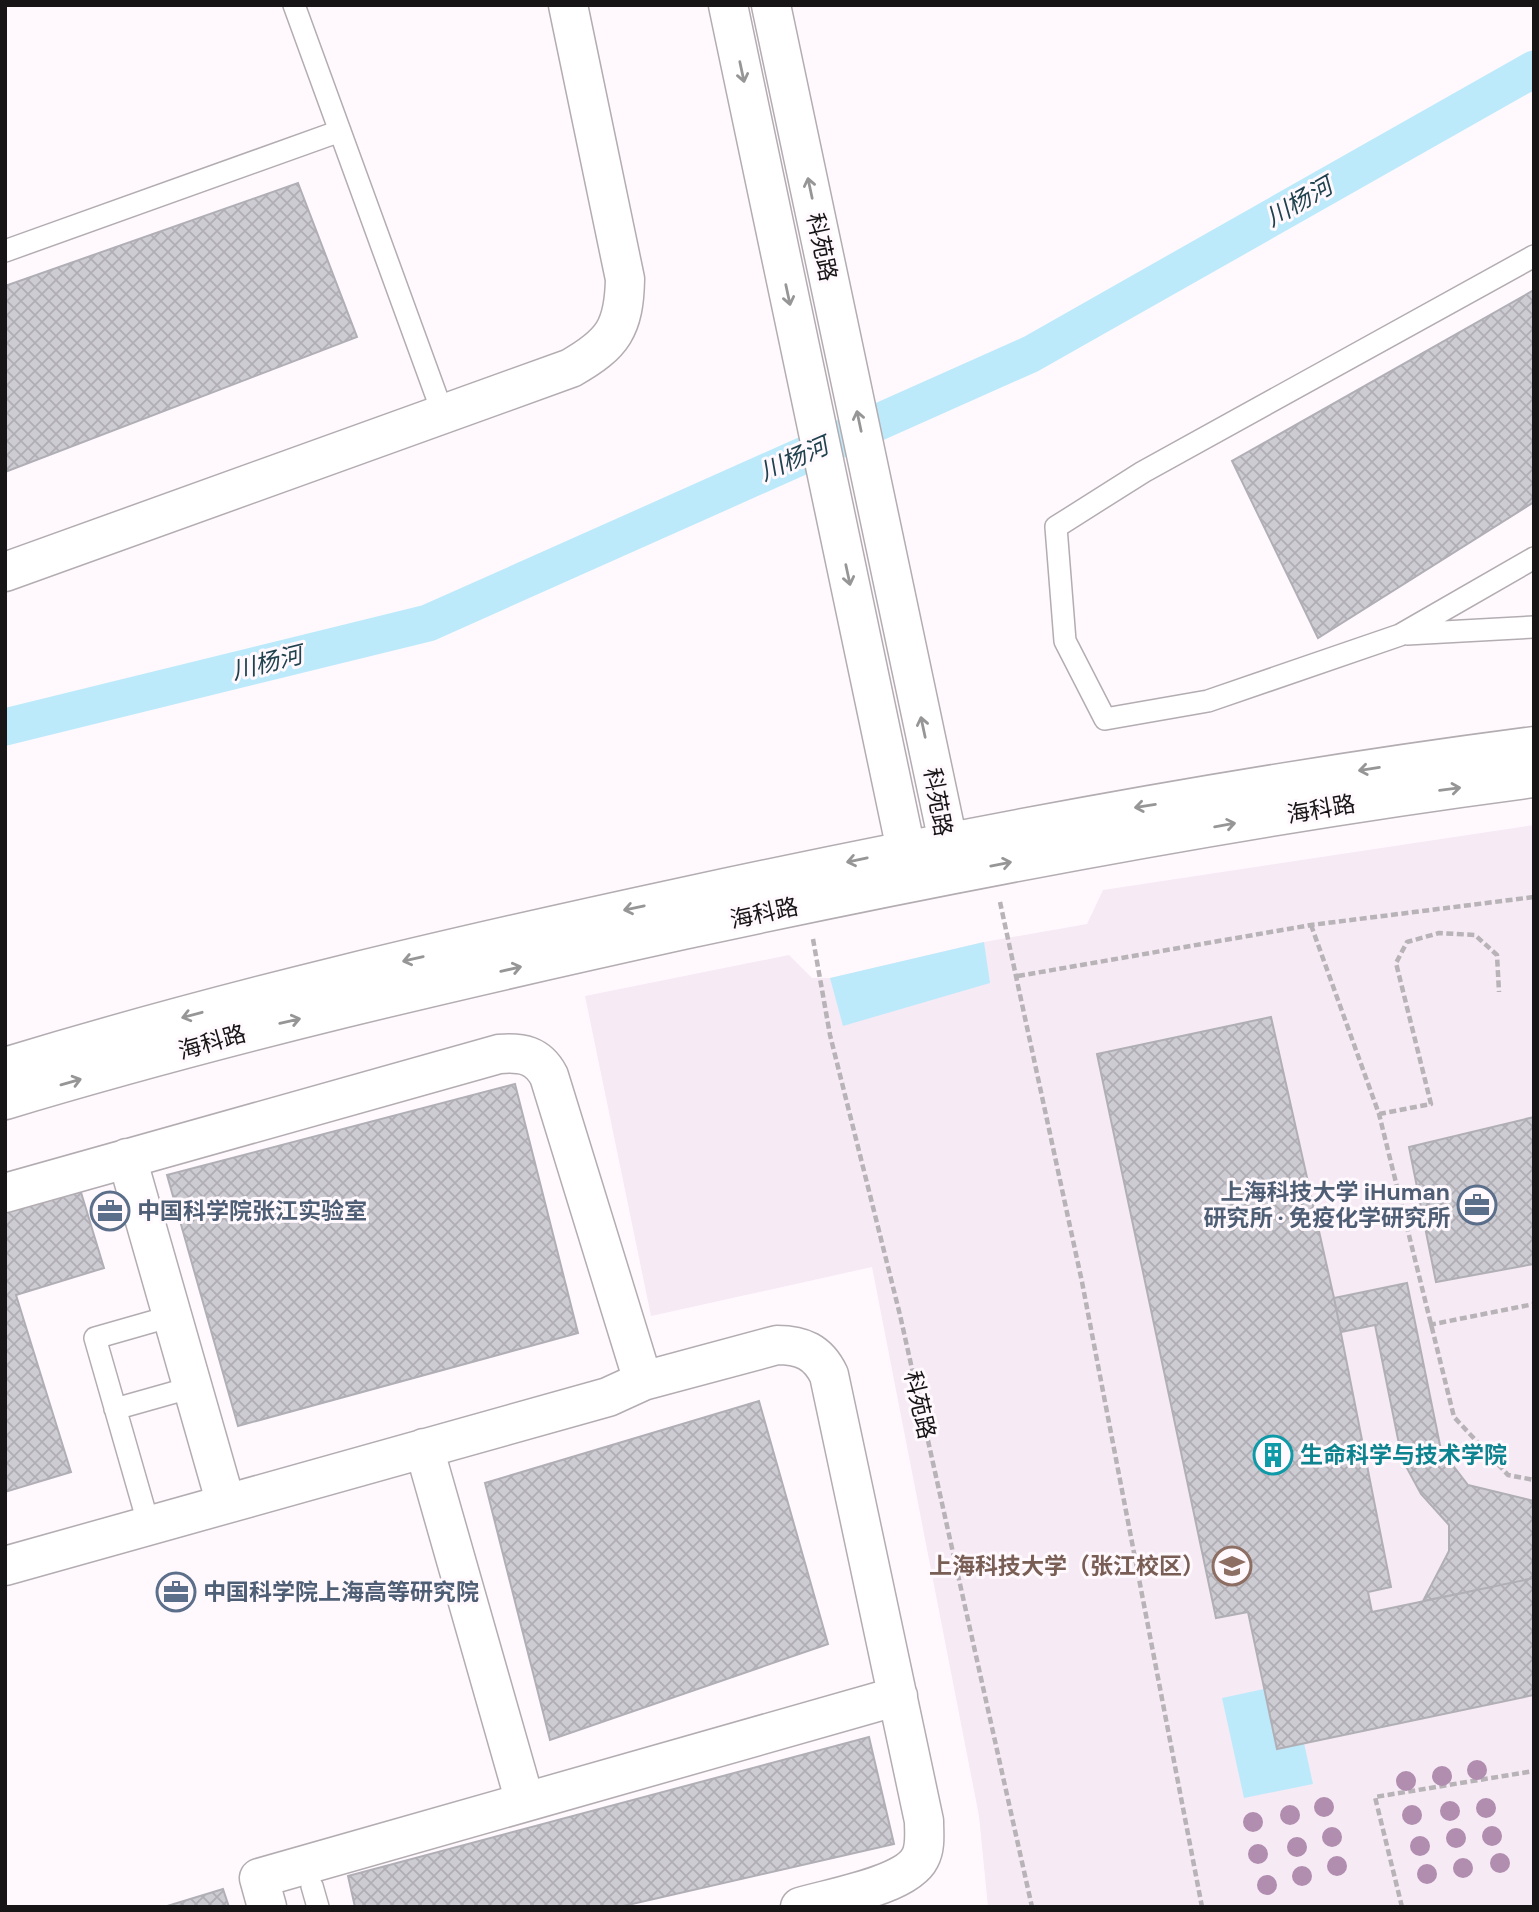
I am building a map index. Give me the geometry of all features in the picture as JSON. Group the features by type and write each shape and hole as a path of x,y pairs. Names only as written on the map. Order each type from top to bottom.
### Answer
{"street":[{"path":"5,572 571,368 600,352 618,330 625,307 625,279 568,5"},
{"name":"科苑路","path":"727,5 906,850 934,877 948,842 771,5"},
{"name":"海科路","path":"5,1067 282,990 552,926 906,850 1406,763 1534,746"},
{"name":"海科路","path":"5,1100 277,1024 559,957 808,903 991,866 1411,794 1534,778"},
{"path":"5,1193 499,1054 516,1052 532,1057 543,1065 549,1076 643,1381"},
{"path":"127,1158 226,1504"},
{"path":"5,1566 608,1397 643,1381 777,1345 796,1345 823,1362 830,1375 924,1821 925,1840 919,1859 907,1874 800,1907"},
{"path":"424,1448 525,1802"},
{"path":"267,1907 259,1878 898,1696"}],"lane":[{"path":"294,5 443,414"},
{"path":"5,251 340,131"},
{"path":"1534,256 1143,472 1056,527 1065,640 1105,719 1208,701 1400,635 1534,558"},
{"path":"1400,635 1534,627"},
{"path":"149,1526 95,1338 172,1316"},
{"path":"115,1409 193,1387"},
{"path":"313,1886 318,1907"}],"path":[{"path":"991,866 1018,976 1082,1282 1202,1907"},
{"path":"1018,976 1311,925 1534,897"},
{"name":"科苑路","path":"808,903 830,1035 900,1315 1032,1907"},
{"path":"1311,925 1379,1114 1454,1418 1508,1475 1534,1480"},
{"path":"1379,1114 1431,1104 1396,963 1407,942 1438,933 1475,935 1497,956 1499,992"},
{"path":"1429,1325 1534,1304"},
{"path":"1402,1907 1375,1797 1534,1771"}],"shaded area":[{"name":"上海科技大学（张江校区）","path":"1534,825 1534,1907 988,1907 979,1816 872,1267 651,1316 585,996 789,955 812,978 831,978 984,942 1087,924 1103,890"}],"water":[{"path":"984,942 990,983 843,1026 830,978"},
{"path":"1264,1689 1277,1749 1304,1743 1313,1784 1244,1798 1222,1698"}],"building":[{"path":"298,183 357,337 5,472 5,286"},
{"path":"1534,290 1534,502 1318,638 1232,461"},
{"name":"生命科学与技术学院","path":"1271,1017 1334,1298 1391,1587 1368,1592 1372,1612 1534,1578 1534,1695 1277,1749 1248,1612 1216,1618 1097,1054"},
{"path":"515,1084 578,1333 238,1426 167,1175"},
{"name":"上海科技大学 iHuman 研究所 · 免疫化学研究所","path":"1534,1117 1534,1264 1436,1282 1409,1147"},
{"path":"80,1189 104,1268 16,1295 71,1472 5,1492 5,1212"},
{"path":"1407,1283 1441,1450 1468,1485 1534,1501 1534,1578 1423,1601 1449,1551 1449,1525 1421,1494 1402,1459 1375,1325 1341,1332 1334,1298"},
{"path":"759,1401 828,1644 550,1740 485,1483"},
{"path":"869,1737 894,1844 619,1907 355,1907 348,1876"},
{"path":"223,1889 229,1907 164,1907"}],"waterway":[{"name":"川杨河","path":"5,727 428,623 1031,354 1534,69"}],"place":[{"name":"上海科技大学 iHuman 研究所 · 免疫化学研究所","path":"1477,1205"},
{"name":"中国科学院张江实验室","path":"110,1211"},
{"name":"生命科学与技术学院","path":"1273,1455"},
{"name":"上海科技大学（张江校区）","path":"1232,1566"},
{"name":"中国科学院上海高等研究院","path":"176,1592"}]}
